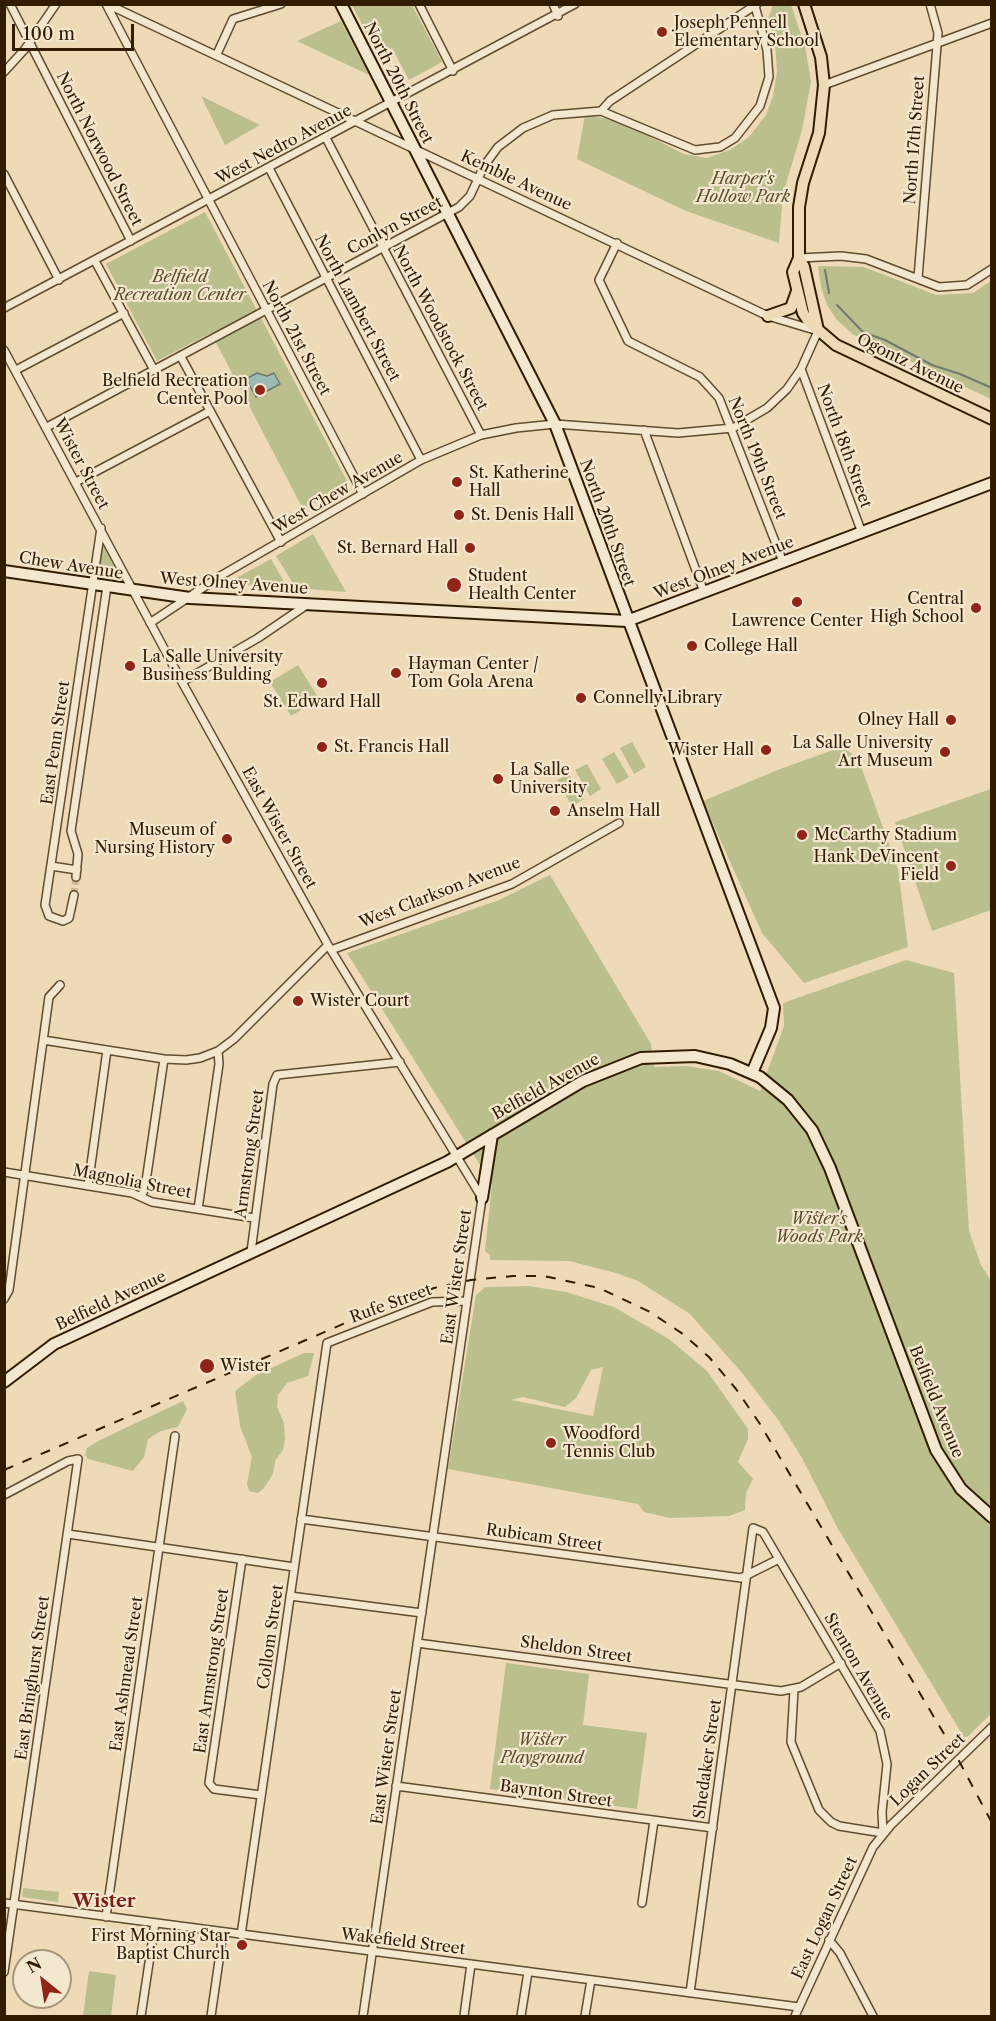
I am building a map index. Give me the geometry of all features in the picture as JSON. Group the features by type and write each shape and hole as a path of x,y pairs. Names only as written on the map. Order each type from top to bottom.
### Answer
{"main road":[{"name":"Ogontz Avenue","path":"804,4 821,57 825,85 819,133 800,199 799,258 793,272 803,313 818,331 836,345 992,419"},
{"name":"Ogontz Avenue","path":"799,258 804,267 818,331"},
{"path":"768,316 791,308 797,291"}],"street":[{"name":"North Norwood Street","path":"10,4 131,241"},
{"path":"4,72 56,4"},
{"name":"Kemble Avenue","path":"107,4 478,177 768,316 818,331"},
{"name":"North 21st Street","path":"107,4 363,494"},
{"path":"217,54 233,19 281,4"},
{"name":"North 20th Street","path":"341,4 555,424 774,1008 771,1028 761,1056 752,1072"},
{"path":"419,4 453,71"},
{"path":"553,4 558,16"},
{"name":"West Nedro Avenue","path":"4,308 558,16 575,4"},
{"name":"North 17th Street","path":"918,278 935,44 938,33 930,4"},
{"path":"756,5 767,50 769,77 759,106 735,138 720,147 694,150 601,111 610,101 756,5"},
{"path":"825,85 992,23"},
{"name":"Conlyn Street","path":"46,428 448,213 470,196 478,177 498,147 537,120 567,112 601,111"},
{"name":"North Woodstock Street","path":"326,138 481,435"},
{"name":"North Lambert Street","path":"269,168 421,460"},
{"path":"4,174 59,280"},
{"name":"North 19th Street","path":"617,243 599,280 628,340 700,377 724,405 783,562"},
{"path":"799,258 841,255 860,258 891,266 939,287 953,287 974,282 992,269"},
{"path":"95,261 154,370"},
{"path":"16,370 124,313"},
{"path":"733,428 767,408 787,388 801,369 818,331"},
{"name":"Wister Street","path":"4,350 134,591"},
{"path":"181,357 281,542"},
{"name":"North 18th Street","path":"801,369 862,533"},
{"path":"76,482 210,411"},
{"name":"West Chew Avenue","path":"150,623 281,542 421,460 481,435 555,424 701,433 733,428"},
{"path":"644,430 704,592"},
{"name":"West Olney Avenue","path":"134,591 190,598 627,621 992,483"},
{"name":"East Penn Street","path":"74,895 69,918 63,921 49,916 45,905 101,528"},
{"name":"Chew Avenue","path":"4,571 134,591"},
{"name":"East Penn Street","path":"51,866 76,874 78,854 71,831 107,586"},
{"name":"East Wister Street","path":"134,591 329,947 482,1198 363,2016"},
{"path":"182,682 267,633 308,604"},
{"name":"West Clarkson Avenue","path":"43,1040 164,1059 186,1060 218,1051 234,1039 329,947 512,884 619,823"},
{"path":"4,1299 9,1290 49,997 60,985"},
{"path":"88,1186 107,1050"},
{"path":"198,1209 219,1064 218,1051"},
{"name":"Belfield Avenue","path":"4,1382 54,1344 458,1156 583,1081 641,1059 666,1055 701,1056 752,1072 788,1100 819,1142 936,1450 962,1489 992,1517"},
{"path":"141,1197 145,1188 164,1059"},
{"name":"Armstrong Street","path":"251,1252 273,1084 277,1076 400,1062"},
{"path":"482,1198 492,1135"},
{"name":"Magnolia Street","path":"4,1172 88,1186 141,1197 152,1202 254,1218"},
{"name":"Rufe Street","path":"327,1343 432,1302 467,1301"},
{"name":"Collom Street","path":"241,1935 327,1343"},
{"name":"East Ashmead Street","path":"106,1917 175,1436"},
{"name":"East Bringhurst Street","path":"4,1495 69,1461 78,1459 4,1972"},
{"name":"Rubicam Street","path":"301,1520 746,1577"},
{"name":"Stenton Avenue","path":"753,1528 763,1532 877,1724 885,1747 884,1833"},
{"name":"Shedaker Street","path":"690,1993 753,1528"},
{"path":"68,1534 294,1567"},
{"name":"East Armstrong Street","path":"242,1559 219,1703 210,1787 261,1795"},
{"path":"746,1577 779,1559"},
{"path":"290,1596 422,1613"},
{"name":"Sheldon Street","path":"417,1643 781,1691 794,1690"},
{"path":"841,1663 794,1690 791,1742 819,1810 831,1822 840,1826 884,1833"},
{"name":"Logan Street","path":"884,1833 992,1727"},
{"name":"Baynton Street","path":"396,1786 713,1828"},
{"path":"642,1903 654,1821"},
{"name":"East Logan Street","path":"795,2016 873,1846 884,1833"},
{"name":"Wakefield Street","path":"4,1903 799,2007"},
{"path":"141,2016 155,1923"},
{"path":"211,2016 223,1933"},
{"path":"829,1940 840,1953 873,2016"},
{"path":"464,2016 471,1964"},
{"path":"521,2016 528,1972"},
{"path":"585,2016 591,1980"}],"green space":[{"path":"352,5 412,5 442,62 409,80 392,48 378,55"},
{"name":"Harper's Hollow Park","path":"773,5 791,5 805,46 811,82 802,130 783,194 779,243 686,211 577,159 585,115 619,121 684,154 707,158 730,150 749,137 766,115 773,96 777,72 775,42 768,19"},
{"path":"341,21 369,75 297,41"},
{"path":"201,96 260,125 225,145"},
{"name":"Belfield Recreation Center","path":"205,212 349,485 303,509 211,333 157,361 106,264"},
{"path":"818,266 864,267 936,295 973,293 991,281 991,399 854,335 837,320 827,305"},
{"path":"313,534 346,592 296,588 276,556"},
{"path":"103,542 115,566 108,577 99,574"},
{"path":"271,559 287,587 237,584 236,578"},
{"path":"298,665 319,699 291,716 270,682"},
{"path":"632,742 646,767 634,774 620,748"},
{"name":"McCarthy Stadium","path":"842,747 858,758 898,869 908,947 804,983 762,933 703,801 780,769"},
{"path":"614,752 629,777 617,784 602,759"},
{"path":"587,764 601,789 590,796 575,770"},
{"path":"569,774 584,799 572,806 557,780"},
{"name":"Hank DeVincent Field","path":"991,789 991,910 932,931 895,822"},
{"name":"Wister's Woods Park","path":"550,875 651,1044 654,1067 686,1066 719,1071 760,1091 784,1026 783,1003 906,960 954,973 969,1231 981,1265 992,1282 991,1714 965,1739 837,1527 802,1458 779,1421 743,1374 690,1314 638,1281 616,1273 569,1261 490,1260 490,1255 485,1251 492,1184 347,953 499,900"},
{"path":"528,1286 566,1292 614,1307 669,1339 707,1371 748,1429 748,1439 738,1462 753,1479 746,1493 745,1510 729,1516 670,1518 644,1512 638,1504 448,1469 476,1295 485,1287","holes":["603,1367 593,1416 511,1400 523,1397 565,1407 576,1398 591,1370"]},
{"path":"304,1353 314,1353 308,1376 287,1383 278,1395 277,1407 284,1423 283,1450 275,1461 273,1474 264,1488 258,1493 249,1491 247,1484 252,1457 240,1426 235,1391 256,1375"},
{"path":"183,1401 187,1409 178,1427 161,1431 148,1439 144,1457 133,1471 88,1459 85,1455 87,1448 100,1440"},
{"name":"Wister Playground","path":"506,1663 589,1674 583,1725 647,1733 637,1809 490,1789"},
{"path":"23,1888 59,1892 58,1902 22,1897"},
{"path":"89,1971 116,1975 111,2016 83,2016"}],"water":[{"name":"Belfield Recreation Center Pool","path":"257,373 267,376 274,373 280,384 256,397 246,379"}],"waterway":[{"path":"825,270 829,293"},
{"path":"837,305 863,332 885,340 932,365 992,388"}],"tunnel":[{"path":"74,895 76,877"}],"railway":[{"path":"4,1470 378,1309 434,1288 471,1280 513,1276 544,1276 599,1288 650,1312 683,1334 709,1357 736,1389 760,1424 950,1744 992,1823"}],"place":[{"name":"Joseph Pennell Elementary School","path":"662,32"},
{"name":"Belfield Recreation Center Pool","path":"260,390"},
{"name":"St. Katherine Hall","path":"457,482"},
{"name":"St. Denis Hall","path":"459,515"},
{"name":"St. Bernard Hall","path":"470,548"},
{"name":"Student Health Center","path":"454,585"},
{"name":"Lawrence Center","path":"797,602"},
{"name":"Central High School","path":"976,608"},
{"name":"College Hall","path":"692,646"},
{"name":"La Salle University Business Bulding","path":"130,666"},
{"name":"Hayman Center / Tom Gola Arena","path":"396,673"},
{"name":"St. Edward Hall","path":"322,683"},
{"name":"Connelly Library","path":"581,698"},
{"name":"Olney Hall","path":"951,720"},
{"name":"St. Francis Hall","path":"322,747"},
{"name":"Wister Hall","path":"766,750"},
{"name":"La Salle University Art Museum","path":"945,752"},
{"name":"La Salle University","path":"498,779"},
{"name":"Anselm Hall","path":"555,811"},
{"name":"McCarthy Stadium","path":"802,835"},
{"name":"Museum of Nursing History","path":"227,839"},
{"name":"Hank DeVincent Field","path":"951,866"},
{"name":"Wister Court","path":"298,1001"},
{"name":"Wister","path":"207,1366"},
{"name":"Woodford Tennis Club","path":"551,1443"},
{"name":"First Morning Star Baptist Church","path":"242,1945"}],"district":[{"name":"Wister","path":"104,1902"}]}
